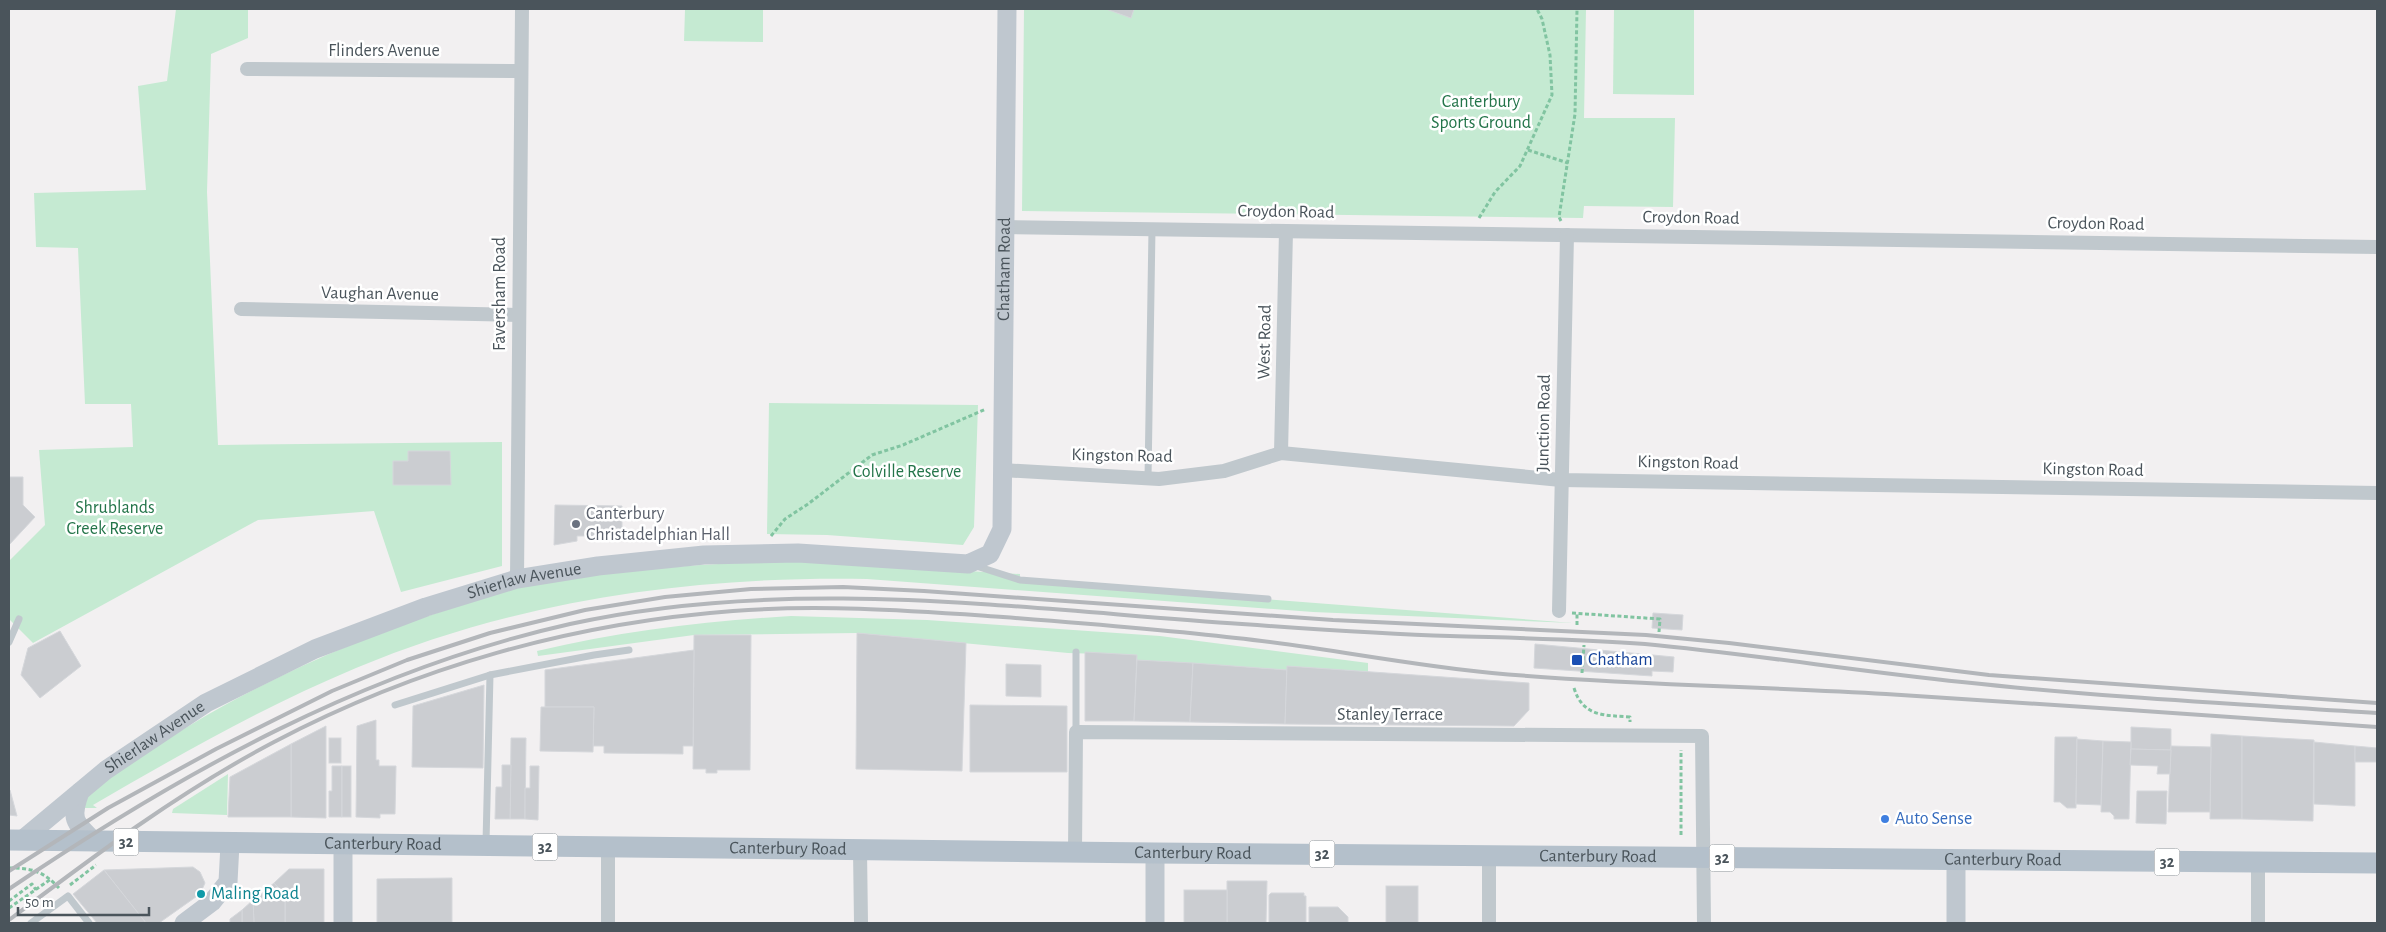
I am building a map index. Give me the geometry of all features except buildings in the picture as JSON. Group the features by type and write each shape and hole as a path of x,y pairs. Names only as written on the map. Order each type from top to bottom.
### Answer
{"main road":[{"name":"Canterbury Road","path":"15,840 608,848 2377,863"}],"street":[{"name":"Faversham Road","path":"516,579 522,9"},
{"name":"Chatham Road","path":"1002,528 1007,9"},
{"name":"Flinders Avenue","path":"246,69 521,71"},
{"name":"Croydon Road","path":"1004,227 2377,247"},
{"name":"West Road","path":"1281,453 1286,231"},
{"name":"Junction Road","path":"1559,611 1567,235"},
{"name":"Vaughan Avenue","path":"241,309 519,315"},
{"name":"Kingston Road","path":"1002,470 1148,478 1224,470 1281,453 1561,480 2377,494"},
{"name":"Shierlaw Avenue","path":"15,840 80,792 106,770 206,703 315,648 426,607 516,579 598,566 704,555 798,553 968,564 990,554 1002,528"},
{"path":"1075,852 1076,732"},
{"name":"Stanley Terrace","path":"1076,732 1702,736 1703,858"},
{"path":"80,792 73,810 75,819 95,842"},
{"path":"184,923 212,902 228,882 230,844"},
{"path":"343,845 343,923"},
{"path":"608,848 608,923"},
{"path":"860,850 860,923"},
{"path":"1155,853 1155,923"},
{"path":"1489,856 1489,923"},
{"path":"1703,858 1704,923"},
{"path":"1956,860 1956,923"},
{"path":"2258,862 2258,923"}],"lane":[{"path":"1148,478 1152,229"},
{"path":"968,564 1020,580 1268,599"},
{"path":"9,642 19,619"},
{"path":"395,705 490,675 629,650"},
{"path":"1076,652 1076,732"},
{"path":"486,846 490,675"},
{"path":"31,923 65,894 89,923"}],"path":[{"path":"1469,234 1495,192 1520,166 1552,95 1550,54 1542,19 1537,9"},
{"path":"1567,235 1559,217 1575,114 1577,9"},
{"path":"1528,150 1568,162"},
{"path":"756,554 785,519 872,455 903,445 1003,401"},
{"path":"1576,625 1577,613 1652,618 1660,619 1659,632"},
{"path":"1582,673 1584,645"},
{"path":"1574,688 1577,699 1592,712 1630,717"},
{"path":"1681,736 1681,835"},
{"path":"9,868 26,868 46,875 65,894 96,865"},
{"path":"9,908 51,879"},
{"path":"9,901 32,884 36,890"}],"green space":[{"name":"Shrublands Creek Reserve","path":"176,9 248,9 248,38 211,54 207,192 218,445 502,442 502,566 401,592 374,511 258,520 33,643 9,619 9,561 45,525 39,450 133,447 131,404 85,404 78,248 36,247 34,193 146,190 138,86 167,81"},
{"path":"685,9 763,9 763,42 684,41"},
{"name":"Canterbury Sports Ground","path":"1024,9 1586,9 1584,118 1675,118 1673,207 1584,206 1583,218 1022,211"},
{"path":"1614,9 1694,9 1694,95 1613,94"},
{"name":"Colville Reserve","path":"769,403 978,405 974,527 963,545 827,535 767,534"},
{"path":"804,561 1020,574 1020,580 1573,623 1313,612 867,579 737,582 672,588 607,597 543,609 479,625 417,645 356,668 289,698 190,750 93,805 97,808 83,808 83,798 170,737 215,710 309,663 407,623 511,589 556,579 679,567"},
{"path":"791,616 927,620 1160,636 1368,663 1368,672 1287,666 1287,670 1137,660 1137,655 1068,653 857,633 694,635 538,656 537,651 632,632"},
{"path":"228,774 227,815 172,813 173,809"}],"railway":[{"path":"9,871 108,808 216,749 332,691 407,660 490,633 585,610 665,597 751,589 843,587 924,591 1333,620 1646,635 1729,643 1989,675 2377,703"},
{"path":"9,889 74,846 208,766 348,697 420,668 494,644 570,624 653,609 737,601 905,600 990,604 1346,631 1621,642 1685,648 1922,678 2066,692 2377,713"},
{"path":"9,920 171,803 239,761 328,715 439,671 555,638 673,617 733,611 834,608 1003,617 1207,635 1300,646 1460,670 1541,677 1886,694 2377,727"}],"place":[{"name":"Canterbury Christadelphian Hall","path":"576,524"},
{"name":"Chatham","path":"1577,660"},
{"name":"Auto Sense","path":"1885,819"},
{"name":"Maling Road","path":"201,894"}]}
